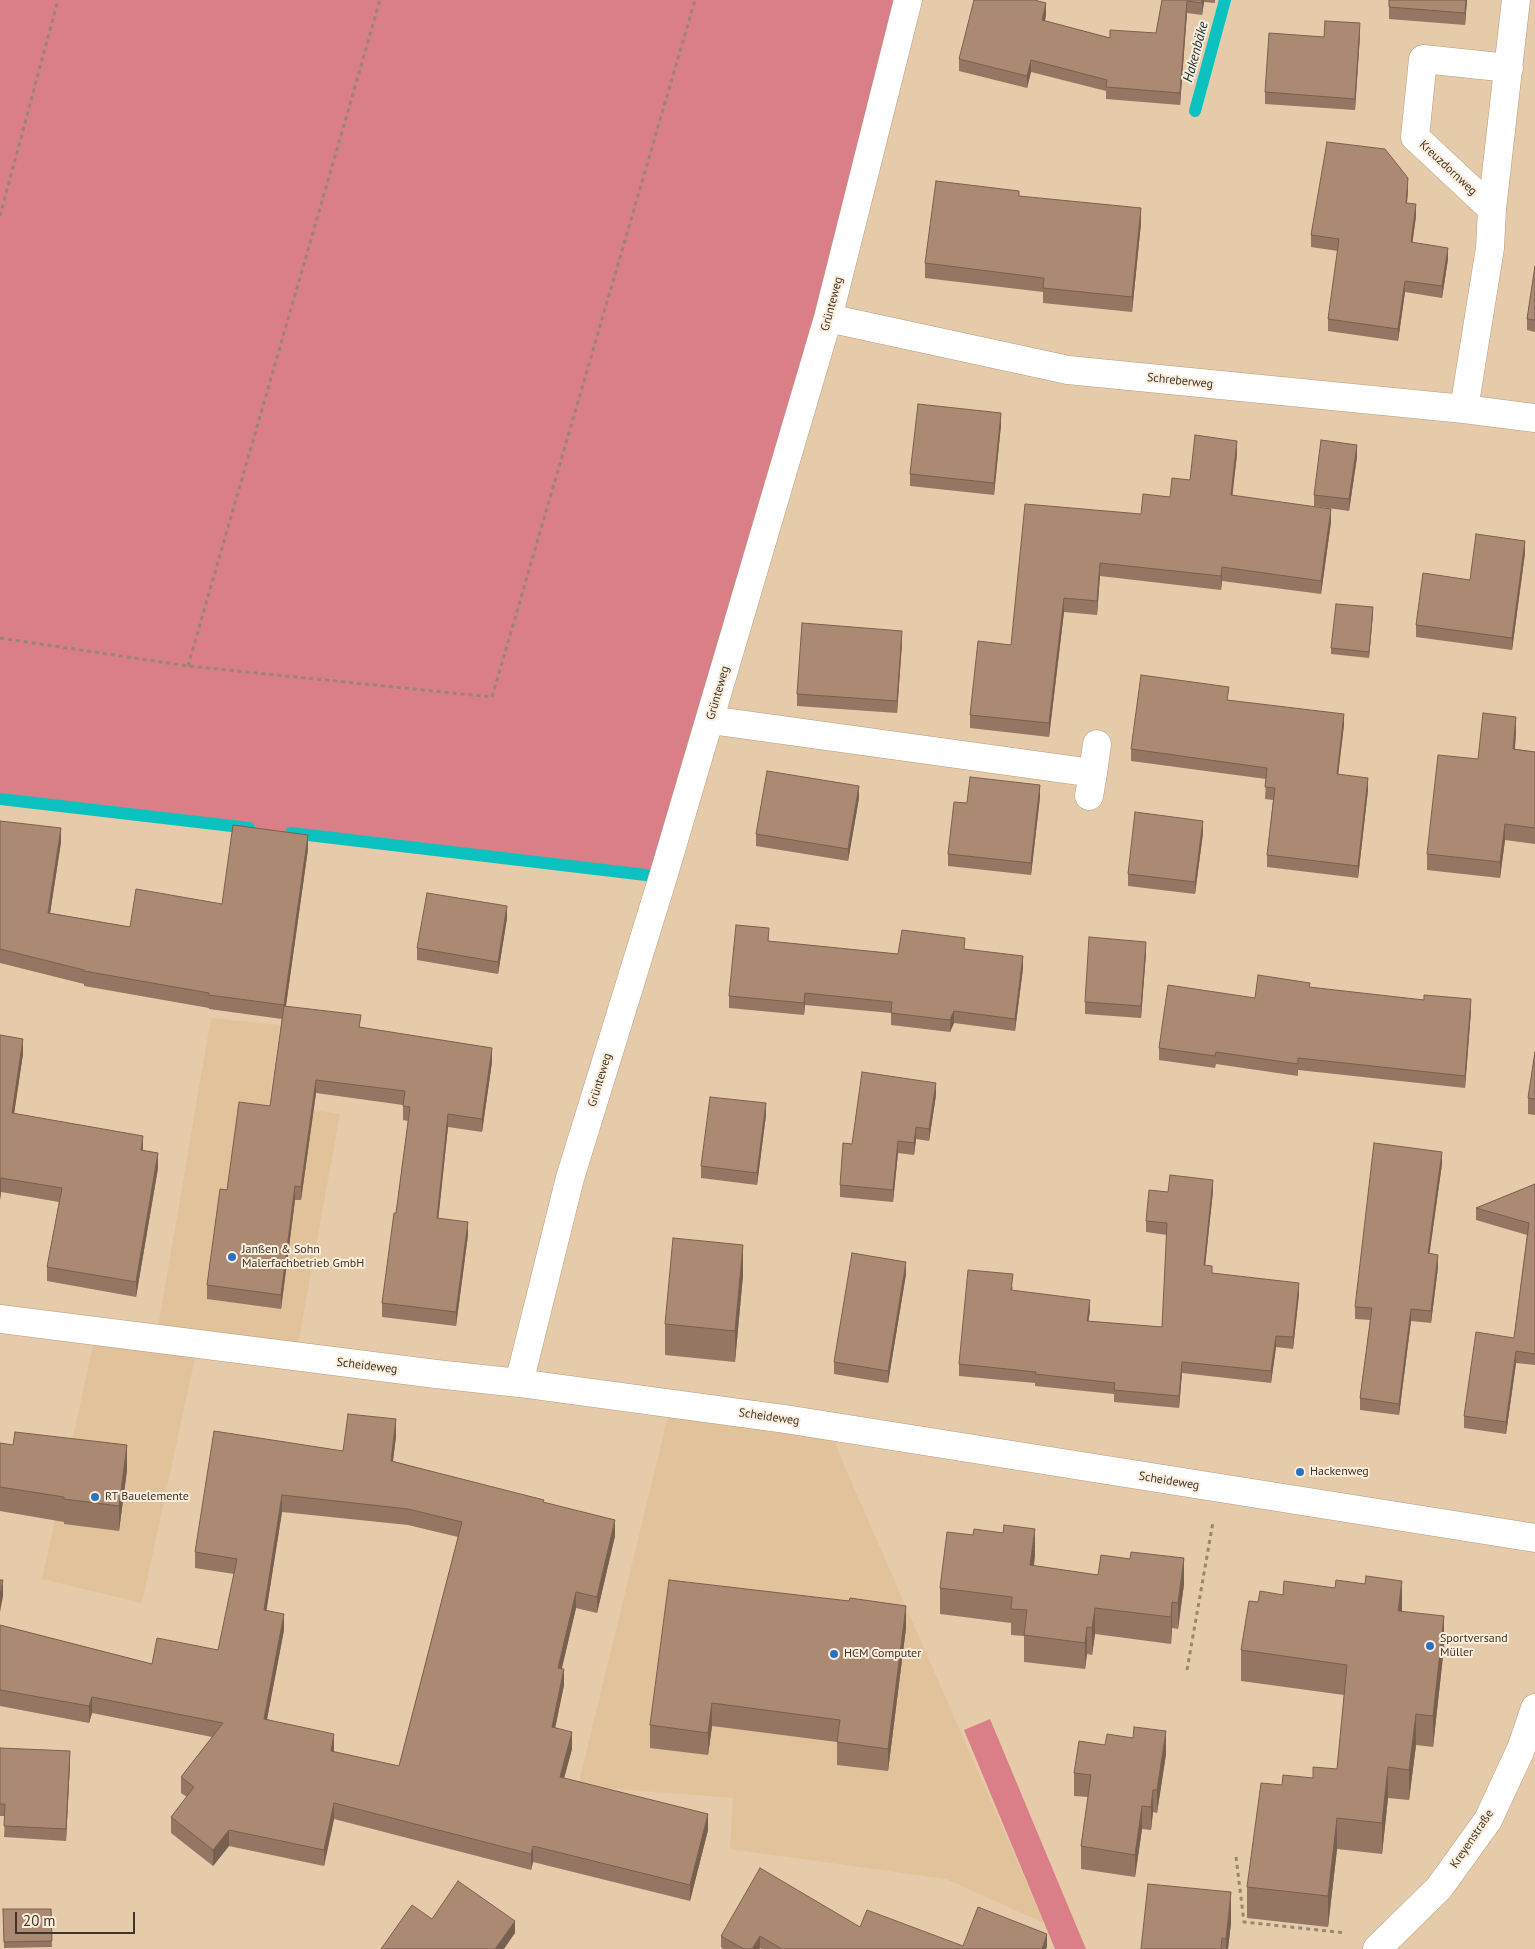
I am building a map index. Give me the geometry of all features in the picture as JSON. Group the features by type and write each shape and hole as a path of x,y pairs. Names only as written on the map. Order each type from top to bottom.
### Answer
{"street":[{"name":"Grünteweg","path":"519,1383 570,1178 663,877 828,318 908,0"},
{"name":"Kreuzdornweg","path":"1464,409 1490,248 1492,209 1516,0"},
{"name":"Kreuzdornweg","path":"1492,209 1415,137 1423,59 1508,68"},
{"name":"Schreberweg","path":"828,318 1068,370 1464,409 1535,418"},
{"path":"710,720 1091,784 1097,744"},
{"name":"Scheideweg","path":"0,1319 519,1383 802,1422 1535,1538"},
{"name":"Kreyenstraße","path":"1383,1944 1439,1888 1488,1820 1521,1749 1535,1708"}],"path":[{"path":"0,216 58,0"},
{"path":"188,666 380,0"},
{"path":"0,638 188,666 492,697 695,0"},
{"path":"1187,1670 1219,1489"},
{"path":"1236,1857 1244,1922 1383,1944"}],"shaded area":[{"path":"0,0 908,0 663,877 0,799"},
{"path":"211,1018 280,1025 269,1104 340,1114 296,1355 198,1344 142,1603 42,1579 96,1332 156,1339"},
{"path":"671,1404 827,1426 1044,1923 946,1879 730,1849 733,1798 578,1786"},
{"path":"990,1719 1086,1949 1055,1949 964,1730"}],"building":[{"path":"974,0 1034,0 1046,3 1042,20 1110,38 1110,30 1156,33 1162,0 1202,0 1202,3 1187,1 1180,93 1106,87 1107,80 1031,60 1027,76 959,59"},
{"path":"1389,0 1466,0 1465,13 1389,7"},
{"path":"1325,21 1360,23 1355,99 1265,92 1269,33 1324,37"},
{"path":"1327,142 1385,149 1408,178 1406,203 1416,204 1411,242 1448,248 1442,286 1405,281 1398,329 1328,319 1339,239 1311,235"},
{"path":"936,181 1019,191 1019,196 1141,208 1132,297 1043,288 1044,278 925,263"},
{"path":"1535,266 1535,320 1527,319"},
{"path":"918,404 1001,413 994,483 910,474"},
{"path":"1195,435 1237,441 1231,495 1331,509 1321,581 1222,567 1221,576 1100,563 1097,601 1064,598 1049,723 970,715 978,641 1011,645 1025,504 1141,514 1143,494 1170,497 1172,478 1190,480"},
{"path":"1321,440 1357,445 1349,499 1314,495"},
{"path":"1476,534 1525,541 1512,638 1416,625 1423,573 1470,580"},
{"path":"1336,604 1373,607 1369,652 1331,648"},
{"path":"802,623 902,631 897,701 797,694"},
{"path":"1141,675 1229,687 1227,700 1344,714 1337,774 1368,778 1358,866 1267,855 1275,788 1265,787 1267,768 1131,749"},
{"path":"1483,713 1516,717 1513,749 1535,752 1535,828 1505,824 1500,862 1427,854 1438,755 1478,759"},
{"path":"767,771 859,786 848,849 756,834"},
{"path":"970,777 1040,785 1031,863 948,854 954,802 967,803"},
{"path":"1135,812 1203,821 1195,882 1128,874"},
{"path":"0,821 61,828 48,913 130,927 136,889 222,904 233,825 308,835 284,1005 209,995 209,993 84,971 0,949"},
{"path":"427,893 507,906 498,962 417,948"},
{"path":"736,925 769,928 768,941 898,954 902,930 965,938 964,949 1023,956 1015,1019 954,1011 950,1020 891,1013 892,1002 805,993 804,1003 729,996"},
{"path":"1089,937 1146,942 1141,1006 1085,1002"},
{"path":"1258,975 1310,983 1309,987 1424,1000 1424,995 1471,999 1465,1076 1298,1058 1298,1064 1216,1052 1215,1056 1159,1048 1168,985 1255,998"},
{"path":"284,1006 361,1015 359,1027 492,1048 482,1119 448,1114 437,1218 468,1222 456,1312 382,1303 410,1107 403,1106 405,1091 316,1080 301,1187 295,1186 281,1295 207,1285 220,1189 227,1190 239,1102 270,1106"},
{"path":"0,1035 23,1039 12,1113 143,1136 141,1150 158,1153 136,1282 47,1267 62,1188 1,1178 0,1185"},
{"path":"1535,1052 1535,1099 1528,1098"},
{"path":"862,1072 936,1083 929,1129 916,1127 914,1143 898,1141 893,1190 840,1185 843,1143 852,1144"},
{"path":"710,1097 766,1103 757,1173 701,1166"},
{"path":"1374,1143 1442,1152 1428,1253 1438,1255 1431,1311 1411,1309 1399,1404 1360,1398 1372,1308 1355,1307"},
{"path":"1170,1175 1213,1180 1204,1265 1212,1266 1212,1273 1299,1283 1293,1337 1276,1336 1271,1371 1182,1362 1179,1396 1114,1390 1115,1383 959,1364 968,1270 1013,1274 1011,1290 1090,1300 1087,1321 1162,1327 1167,1223 1146,1221 1149,1190 1168,1192"},
{"path":"1535,1184 1535,1354 1516,1351 1506,1422 1464,1416 1476,1332 1514,1338 1529,1223 1476,1208"},
{"path":"673,1238 743,1245 735,1331 665,1324"},
{"path":"852,1253 906,1262 888,1371 834,1362"},
{"path":"348,1414 396,1419 391,1461 615,1520 597,1597 576,1592 558,1668 564,1669 552,1727 572,1732 560,1777 708,1814 690,1885 533,1846 531,1854 334,1803 324,1850 229,1830 213,1850 171,1817 194,1787 181,1777 223,1723 92,1697 89,1706 0,1690 0,1625 152,1664 157,1638 218,1650 237,1559 195,1552 214,1431 343,1451","holes":["282,1495 408,1509 462,1522 399,1766 331,1751 334,1734 264,1719 284,1614 264,1610"]},
{"path":"15,1432 127,1445 119,1506 64,1499 64,1497 0,1487 0,1443 13,1445"},
{"path":"1004,1525 1035,1529 1030,1565 1098,1575 1101,1555 1130,1559 1131,1552 1184,1558 1178,1603 1172,1602 1171,1617 1095,1608 1092,1628 1087,1627 1085,1643 1024,1635 1027,1610 1011,1609 1012,1597 940,1588 947,1532 973,1535 974,1529 1003,1533"},
{"path":"1366,1576 1402,1581 1398,1611 1444,1616 1433,1716 1416,1714 1409,1770 1388,1767 1382,1823 1337,1818 1328,1896 1247,1887 1261,1783 1282,1785 1283,1775 1313,1778 1313,1767 1337,1769 1347,1665 1241,1650 1249,1601 1258,1602 1260,1591 1283,1595 1284,1581 1335,1588 1336,1580 1365,1584"},
{"path":"0,1580 3,1580 0,1596"},
{"path":"669,1580 849,1601 850,1598 906,1606 888,1749 837,1742 840,1720 712,1703 708,1733 650,1725"},
{"path":"1134,1727 1166,1731 1157,1790 1153,1790 1151,1807 1142,1806 1135,1855 1081,1846 1091,1775 1074,1773 1079,1741 1105,1745 1107,1734 1133,1738"},
{"path":"0,1748 70,1751 66,1829 4,1826 5,1804 0,1804"},
{"path":"760,1868 860,1927 867,1910 963,1946 978,1907 1047,1934 1042,1949 782,1949 760,1936 752,1949 744,1949 721,1936"},
{"path":"458,1881 515,1921 495,1949 381,1949 412,1905 432,1919"},
{"path":"1148,1884 1231,1892 1226,1939 1222,1938 1221,1949 1141,1949"},
{"path":"3,1909 51,1909 52,1941 4,1942"}],"waterway":[{"name":"Hakenbäke","path":"1195,111 1225,0"},
{"path":"0,799 249,828"},
{"path":"291,833 663,877"}],"place":[{"name":"Janßen & Sohn Malerfachbetrieb GmbH","path":"232,1257"},
{"name":"Hackenweg","path":"1300,1472"},
{"name":"RT Bauelemente","path":"95,1497"},
{"name":"Sportversand Müller","path":"1430,1646"},
{"name":"HCM Computer","path":"834,1654"}]}
